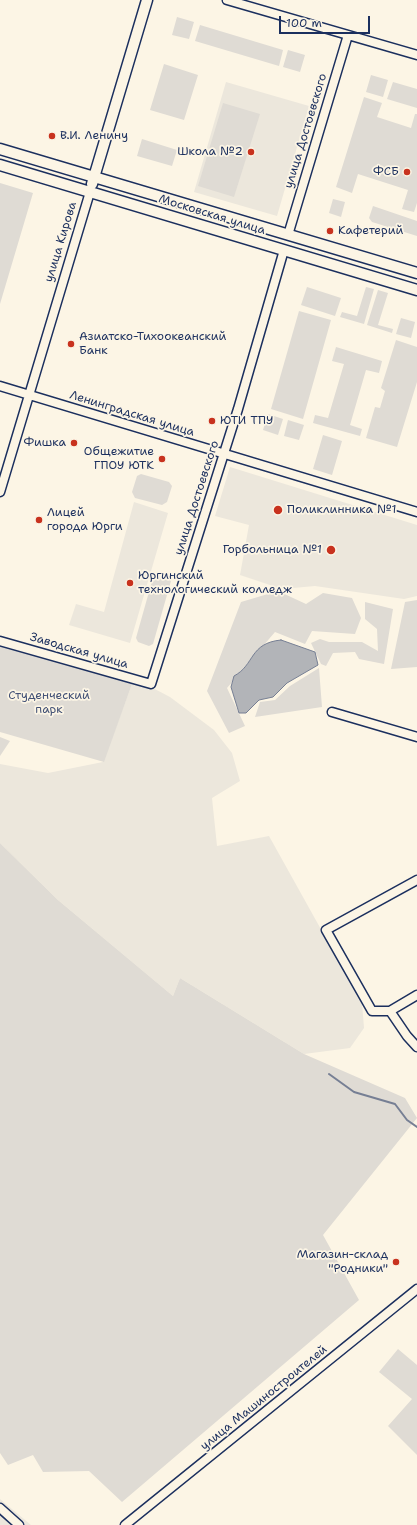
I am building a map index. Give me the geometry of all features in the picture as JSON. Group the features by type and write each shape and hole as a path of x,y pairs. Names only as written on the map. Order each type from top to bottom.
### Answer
{"main road":[{"name":"улица Кирова","path":"90,192 147,0"},
{"name":"Московская улица","path":"0,149 417,273"},
{"name":"Московская улица","path":"0,165 417,290"}],"street":[{"path":"226,0 417,55"},
{"name":"улица Достоевского","path":"288,235 348,35"},
{"name":"улица Кирова","path":"0,492 90,192"},
{"name":"улица Достоевского","path":"151,684 224,454 284,250"},
{"name":"Ленинградская улица","path":"0,386 417,512"},
{"name":"Заводская улица","path":"0,641 151,684"},
{"path":"332,712 417,737"},
{"path":"417,880 326,930 372,1012 390,1011 417,995"},
{"path":"390,1011 406,1036 417,1047"},
{"name":"улица Машиностроителей","path":"125,1525 417,1289"},
{"path":"0,1508 19,1525"}],"shaded area":[{"name":"Школа №2","path":"226,82 309,106 277,216 194,192"},
{"name":"Горбольница №1","path":"230,467 417,525 417,596 404,599 315,586 282,589 240,575 249,525 215,516"},
{"name":"Юргинский технологический колледж","path":"134,502 168,513 130,643 69,625 76,604 104,612"},
{"path":"281,640 315,652 318,665 287,683 273,697 259,700 246,713 239,713 231,687 234,676 246,666 253,655 263,645"},
{"path":"132,684 149,686 170,697 214,730 232,753 240,781 212,798 217,846 269,836 362,1003 364,1028 350,1048 304,1054 180,978 173,996 58,900 0,843 0,764 48,773 103,762"},
{"path":"0,1499 31,1525 0,1525"}],"green space":[{"path":"177,17 194,22 189,39 172,35"},
{"path":"200,25 283,50 279,66 195,41"},
{"path":"288,50 305,55 300,72 283,67"},
{"path":"164,64 198,75 184,120 150,110"},
{"path":"371,75 388,80 383,97 366,92"},
{"path":"393,82 417,89 417,108 387,99"},
{"path":"364,97 382,103 377,117 411,128 415,114 417,114 417,203 414,212 402,209 408,190 358,174 352,193 336,187"},
{"path":"223,103 260,114 234,197 198,186"},
{"path":"142,139 177,150 172,166 137,156"},
{"path":"0,183 33,193 0,304"},
{"path":"333,199 345,202 341,217 329,213"},
{"path":"373,206 417,221 417,236 372,222 369,218"},
{"path":"307,287 341,298 335,316 301,305"},
{"path":"366,287 374,289 364,324 340,317 342,312 357,316"},
{"path":"378,290 388,293 378,325 393,329 392,333 367,325"},
{"path":"299,311 331,320 303,419 271,409"},
{"path":"401,318 415,322 411,338 396,334"},
{"path":"396,340 417,347 417,382 397,447 366,438 375,407 380,408 385,391 381,388"},
{"path":"336,347 382,361 379,373 366,370 350,425 362,429 360,436 313,423 315,415 328,418 344,364 332,361"},
{"path":"268,414 283,419 278,435 263,430"},
{"path":"288,420 304,425 299,440 284,436"},
{"path":"323,435 342,441 332,475 313,469"},
{"path":"141,474 169,482 172,486 167,502 162,505 135,498 132,492 137,476"},
{"path":"158,572 169,577 171,581 153,644 149,646 138,642 136,638 154,574"},
{"path":"278,591 306,604 323,593 352,598 361,618 355,634 312,631 305,644 275,632 227,688 245,726 229,733 207,691 241,602"},
{"path":"417,600 417,667 391,669 405,602"},
{"path":"365,602 393,609 384,664 359,659 355,652 333,653 326,666 321,664 311,643 320,639 329,642 362,642 378,651 377,629 365,619"},
{"name":"Студенческий парк","path":"0,644 132,684 104,762 0,732"},
{"path":"319,668 322,707 255,717 260,702 275,700 290,686"},
{"path":"0,737 10,741 0,756"},
{"path":"0,843 58,900 173,996 180,978 304,1054 405,1098 417,1118 323,1235 359,1300 122,1502 89,1471 43,1472 33,1455 8,1465 0,1453"},
{"path":"398,1349 417,1365 417,1455 388,1426 412,1399 379,1372"}],"waterway":[{"path":"329,1074 354,1092 395,1104 407,1120 417,1127"}],"place":[{"name":"В.И. Ленину","path":"52,136"},
{"name":"Школа №2","path":"251,152"},
{"name":"ФСБ","path":"407,172"},
{"name":"Кафетерий","path":"330,231"},
{"name":"Азиатско-Тихоокеанский Банк","path":"71,344"},
{"name":"ЮТИ ТПУ","path":"212,421"},
{"name":"Фишка","path":"74,443"},
{"name":"Общежитие ГПОУ ЮТК","path":"162,459"},
{"name":"Поликлинника №1","path":"278,510"},
{"name":"Лицей города Юрги","path":"39,520"},
{"name":"Горбольница №1","path":"331,550"},
{"name":"Юргинский технологический колледж","path":"130,583"},
{"name":"Магазин-склад \"Родники\"","path":"396,1262"}]}
